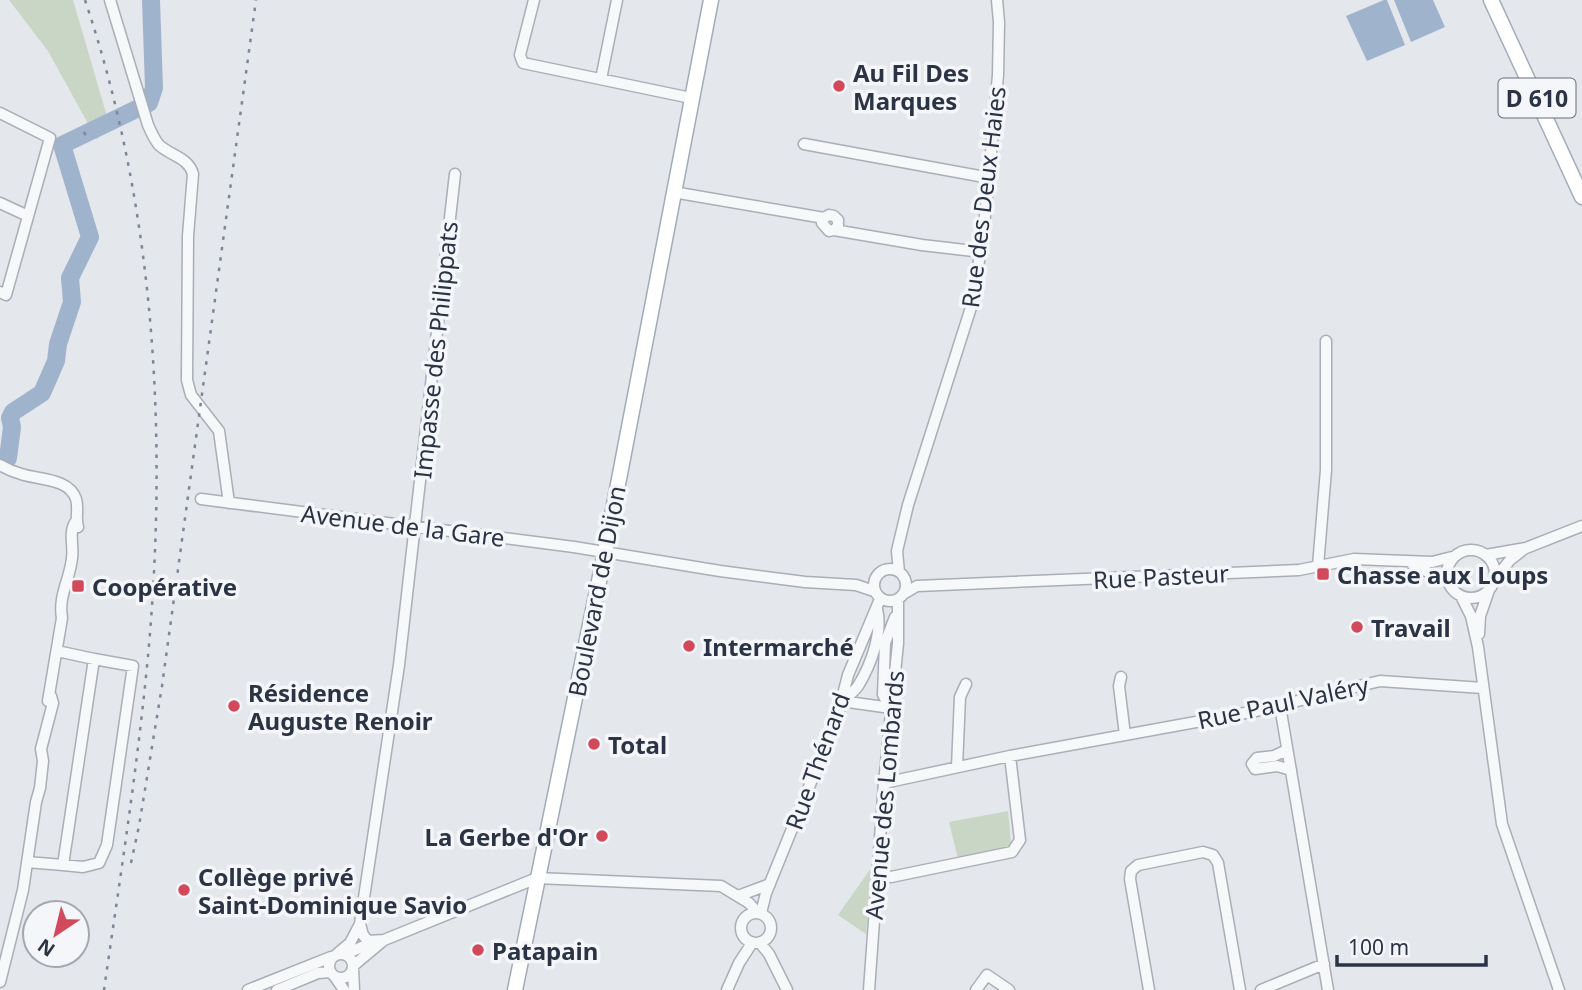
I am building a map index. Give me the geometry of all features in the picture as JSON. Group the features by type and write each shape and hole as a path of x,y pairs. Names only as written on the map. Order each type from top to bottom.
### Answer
{"main road":[{"name":"Boulevard de Dijon","path":"515,990 605,552 711,0"},
{"name":"D 610","path":"1491,0 1582,197"}],"street":[{"path":"110,0 148,125 159,144 191,166 193,174 188,236 187,380 191,395 219,431 229,503"},
{"path":"534,0 520,55 523,63 691,98"},
{"path":"601,79 617,0"},
{"name":"Rue des Deux Haies","path":"880,573 897,551 908,505 974,298 982,252 998,75 999,22 996,0"},
{"path":"0,113 50,138 3,293"},
{"path":"804,144 989,177"},
{"name":"Impasse des Philippats","path":"360,923 399,665 455,174"},
{"path":"673,192 824,218 822,223 829,231 982,252"},
{"path":"0,203 28,216"},
{"path":"1318,566 1326,470 1326,341"},
{"path":"0,465 21,474 63,484 71,491 77,503 71,543 73,556 60,609 62,618 51,696 53,704 43,741 40,788 12,939 0,982"},
{"name":"Avenue de la Gare","path":"201,499 605,552 720,571 805,582 856,585"},
{"path":"1486,555 1526,548 1582,526"},
{"path":"1461,596 1476,598 1491,585 1510,560 1526,548"},
{"path":"1478,647 1480,617 1491,585 1494,566 1486,555 1472,549 1458,552 1452,557 1448,564 1447,581 1461,596 1471,616 1478,647 1502,824 1558,989"},
{"name":"Rue des Deux Haies","path":"897,551 902,575 900,602"},
{"name":"Rue Pasteur","path":"900,602 917,586 1299,570 1354,559 1432,562 1452,557"},
{"name":"Rue Pasteur","path":"1404,561 1447,581"},
{"path":"900,602 877,600 856,585 892,569 917,586"},
{"name":"Rue Thénard","path":"759,913 837,718 853,664 877,600 880,573"},
{"name":"Avenue des Lombards","path":"869,990 891,708 883,695 885,643 900,602"},
{"path":"27,862 83,867 99,863 107,845 134,666 57,651"},
{"path":"63,865 94,659"},
{"path":"1122,677 1119,686 1125,735"},
{"name":"Rue Paul Valéry","path":"884,783 1010,756 1280,706 1380,681 1483,688"},
{"path":"957,767 960,697 966,684"},
{"path":"841,702 891,708"},
{"path":"1280,706 1328,990"},
{"path":"1287,750 1257,758 1252,764 1255,769 1277,766 1291,770"},
{"path":"877,873 891,877 1012,852 1020,840 1010,756"},
{"path":"1149,990 1130,879 1131,871 1138,865 1203,852 1213,855 1218,863 1240,990"},
{"path":"248,990 537,878 721,886 734,893 771,923 741,960 727,990"},
{"path":"734,893 770,884"},
{"path":"734,893 744,917 741,931 756,940 769,954 787,990"},
{"path":"744,917 759,913"},
{"path":"360,923 363,935 368,941 379,941"},
{"path":"345,990 328,964 350,943 360,923"},
{"path":"277,990 321,972 346,977 379,941"},
{"path":"741,960 750,953 769,954"},
{"path":"338,955 351,959 354,990"},
{"path":"1261,990 1324,964"},
{"path":"976,990 987,975 1009,990"}],"green space":[{"path":"9,0 73,0 106,113 105,124 97,140 48,51"},
{"path":"1008,811 1011,843 1007,849 958,859 949,822"},
{"path":"871,868 866,934 838,915"}],"water":[{"path":"1387,0 1405,45 1367,61 1346,16"},
{"path":"1394,0 1433,0 1445,27 1411,42"}],"waterway":[{"path":"8,458 12,427 10,418 13,412 42,393 56,361 58,344 72,302 70,278 90,237 62,145 149,103 154,88 151,0"}],"railway":[{"path":"85,0 108,76 140,233 155,393 157,473 155,553 146,678 104,990"},
{"path":"131,863 162,686 256,0"},
{"path":"84,132 86,136"}],"place":[{"name":"Au Fil Des Marques","path":"839,86"},
{"name":"Chasse aux Loups","path":"1323,574"},
{"name":"Coopérative","path":"78,586"},
{"name":"Travail","path":"1357,627"},
{"name":"Intermarché","path":"689,646"},
{"name":"Résidence Auguste Renoir","path":"234,706"},
{"name":"Total","path":"594,744"},
{"name":"La Gerbe d'Or","path":"602,836"},
{"name":"Collège privé Saint-Dominique Savio","path":"184,890"},
{"name":"Patapain","path":"478,950"}]}
